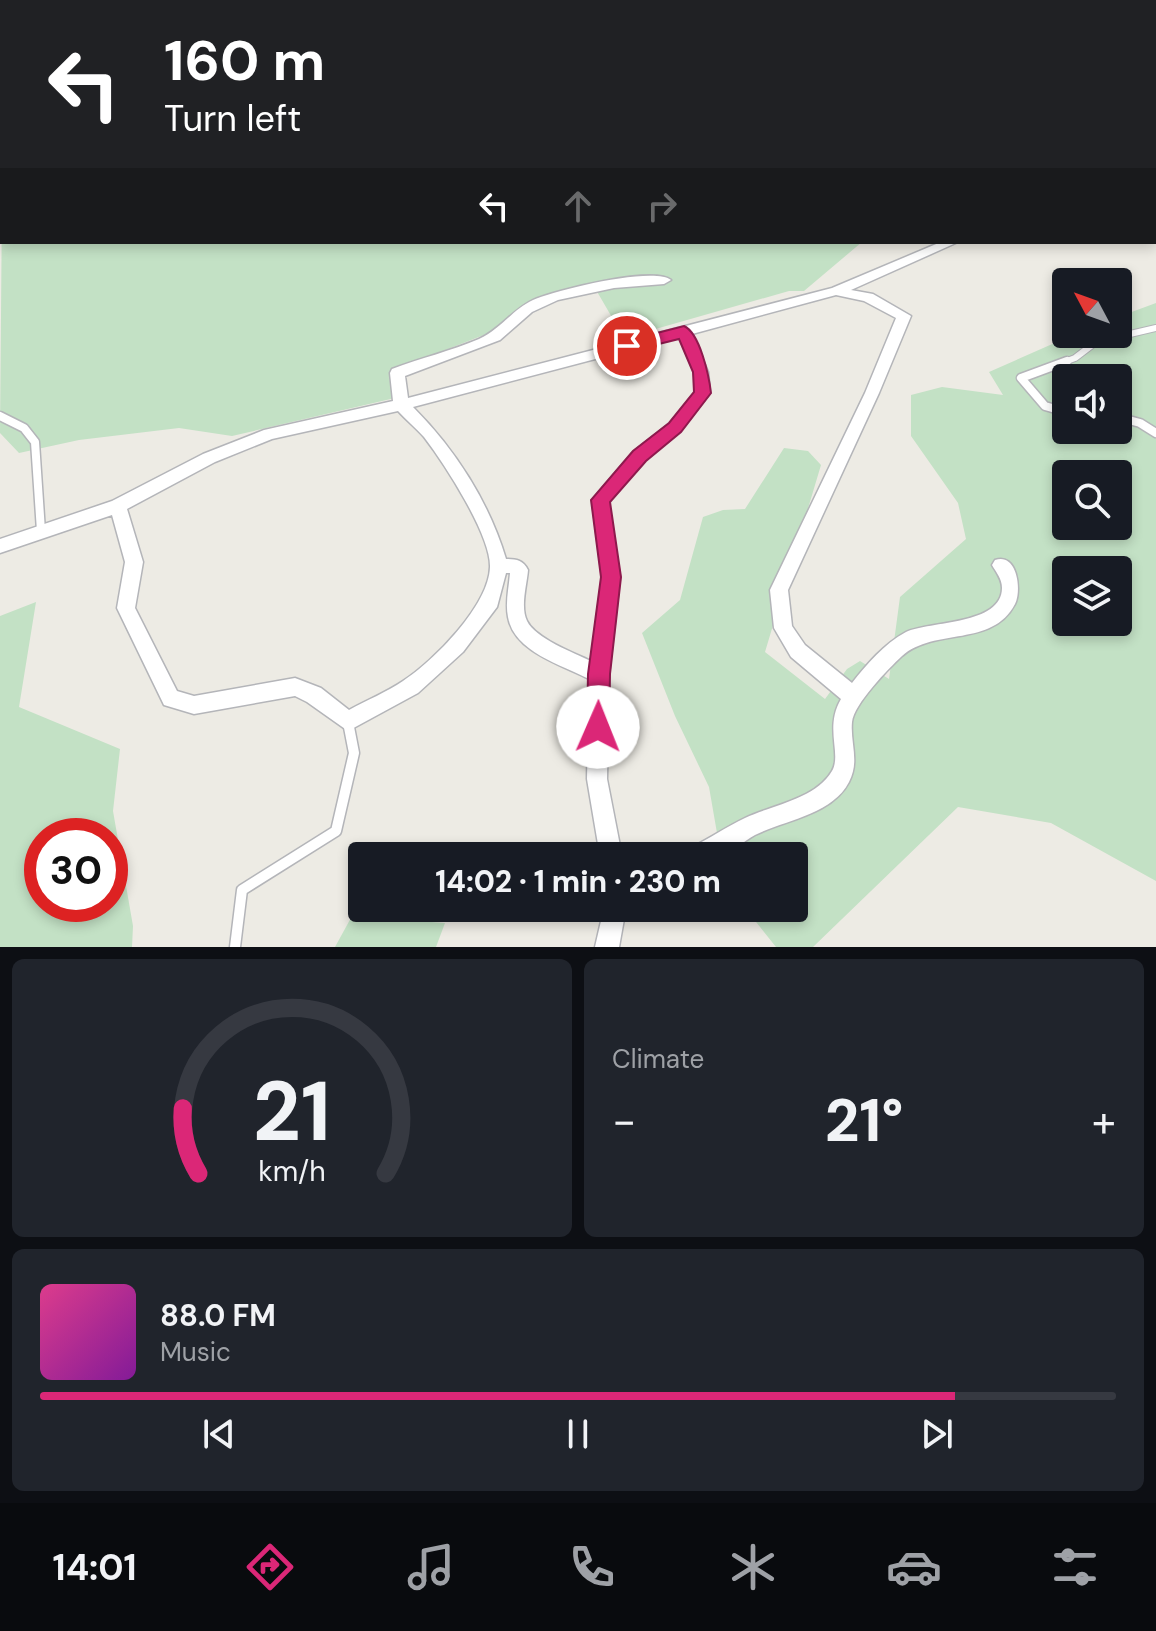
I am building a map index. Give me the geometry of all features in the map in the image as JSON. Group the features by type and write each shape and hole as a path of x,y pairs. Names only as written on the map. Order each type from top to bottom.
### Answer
{"street":[{"path":"0,546 118,506 209,458 269,434 401,405 836,291 947,244"},
{"path":"118,506 134,562 126,608 171,698 194,705 295,687 314,695 348,721 411,687 456,646 491,601 499,566 489,531 460,477 429,433 401,405 397,373 494,337 516,323 525,310 545,298 646,279 664,280"},
{"path":"836,291 868,297 904,316 878,372 872,393 779,590 783,628 798,651 855,698"},
{"path":"608,842 597,779 599,674 611,577 600,500 639,456 675,427 703,393 701,372 684,332"},
{"path":"723,842 751,826 816,799 838,782 847,765 842,734 843,715 874,669 905,642 929,633 958,631 998,616 1011,594 1011,581 1001,565"},
{"path":"499,566 514,566 519,570 517,619 521,630 531,640 599,674"},
{"path":"607,947 612,922"}],"lane":[{"path":"1059,364 1075,358 1096,342 1156,328"},
{"path":"1052,367 1021,378 1045,406 1052,408"},
{"path":"0,416 24,428 35,442 41,531"},
{"path":"1132,421 1156,433"},
{"path":"235,947 242,890 336,831 354,753 348,721"}],"green space":[{"path":"2,244 860,244 804,291 789,291 624,338 592,283 529,302 509,322 489,333 394,370 395,398 232,436 179,428 79,440 19,453 0,433"},
{"path":"1156,303 1156,881 1051,823 958,807 813,947 776,947 756,922 808,922 808,842 719,842 709,787 675,716 642,633 680,600 703,517 723,510 745,509 784,448 808,451 821,465 765,652 825,699 847,669 860,661 889,679 900,597 966,539 958,503 911,436 911,395 942,387 1003,395 989,372 1052,344 1052,348 1132,348 1132,312"},
{"path":"36,602 19,707 120,749 114,818 24,818 24,922 128,922 128,897 133,926 132,947 0,947 0,616"},
{"path":"349,922 445,923 436,947 335,947"}],"route":[{"path":"598,727 599,674 611,577 600,500 639,456 675,427 703,393 701,372 684,332 627,346"}]}
